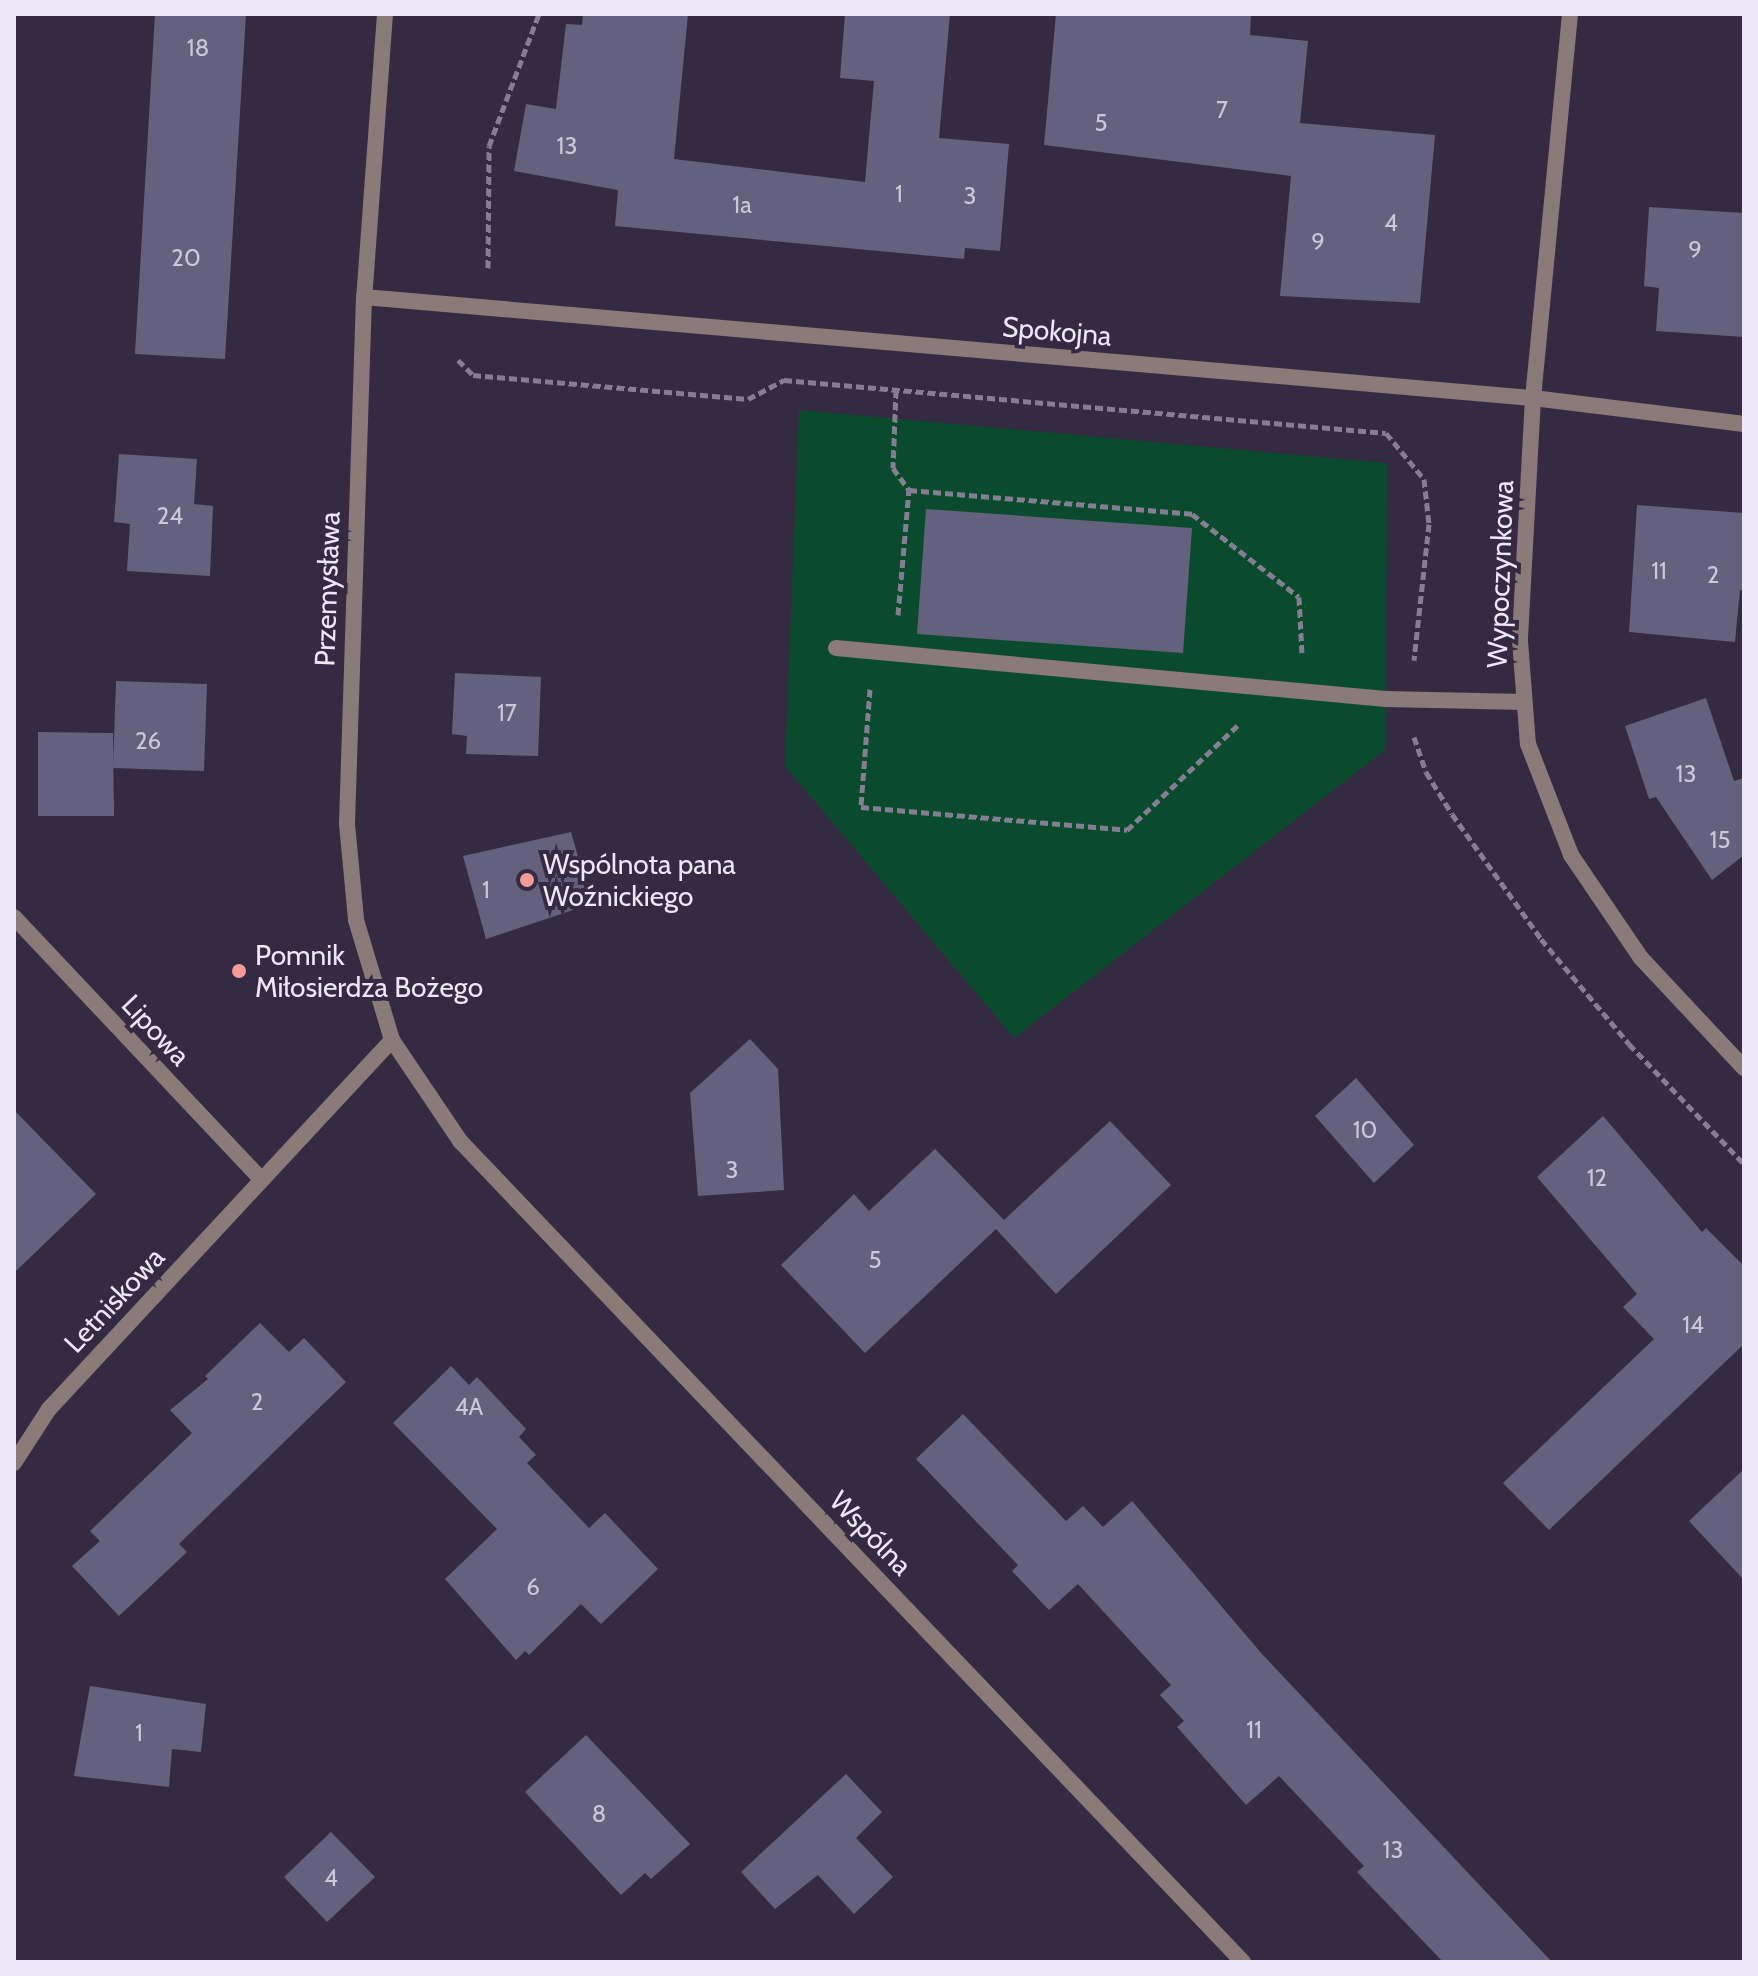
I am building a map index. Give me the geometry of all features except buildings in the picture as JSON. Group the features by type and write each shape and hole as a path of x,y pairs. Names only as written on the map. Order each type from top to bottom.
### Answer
{"street":[{"name":"Przemysława","path":"385,14 364,297 347,824 356,920 392,1040 460,1141"},
{"name":"Wypoczynkowa","path":"1570,14 1533,398 1520,641 1528,744 1571,855 1641,958 1744,1068"},
{"name":"Spokojna","path":"364,297 1533,398 1744,424"},
{"path":"836,648 1305,691 1409,699 1524,702"},
{"name":"Lipowa","path":"14,917 260,1178"},
{"name":"Letniskowa","path":"14,1463 49,1409 260,1178 392,1040"},
{"name":"Wspólna","path":"460,1141 1243,1962"}],"path":[{"path":"488,268 489,146 539,14"},
{"path":"458,360 473,375 748,399 784,380 1386,433 1424,479 1429,524 1409,699 1414,737 1426,772 1541,939 1629,1044 1744,1164"},
{"path":"895,654 909,490 893,468 896,390"},
{"path":"909,490 1192,514 1299,597 1305,691"},
{"path":"873,651 861,807 1127,830 1253,711 1269,688"}],"green space":[{"path":"799,410 1387,463 1385,750 1014,1038 785,766"}],"place":[{"name":"Wspólnota pana Woźnickiego","path":"527,880"},
{"name":"Pomnik Miłosierdza Bożego","path":"239,971"}]}
